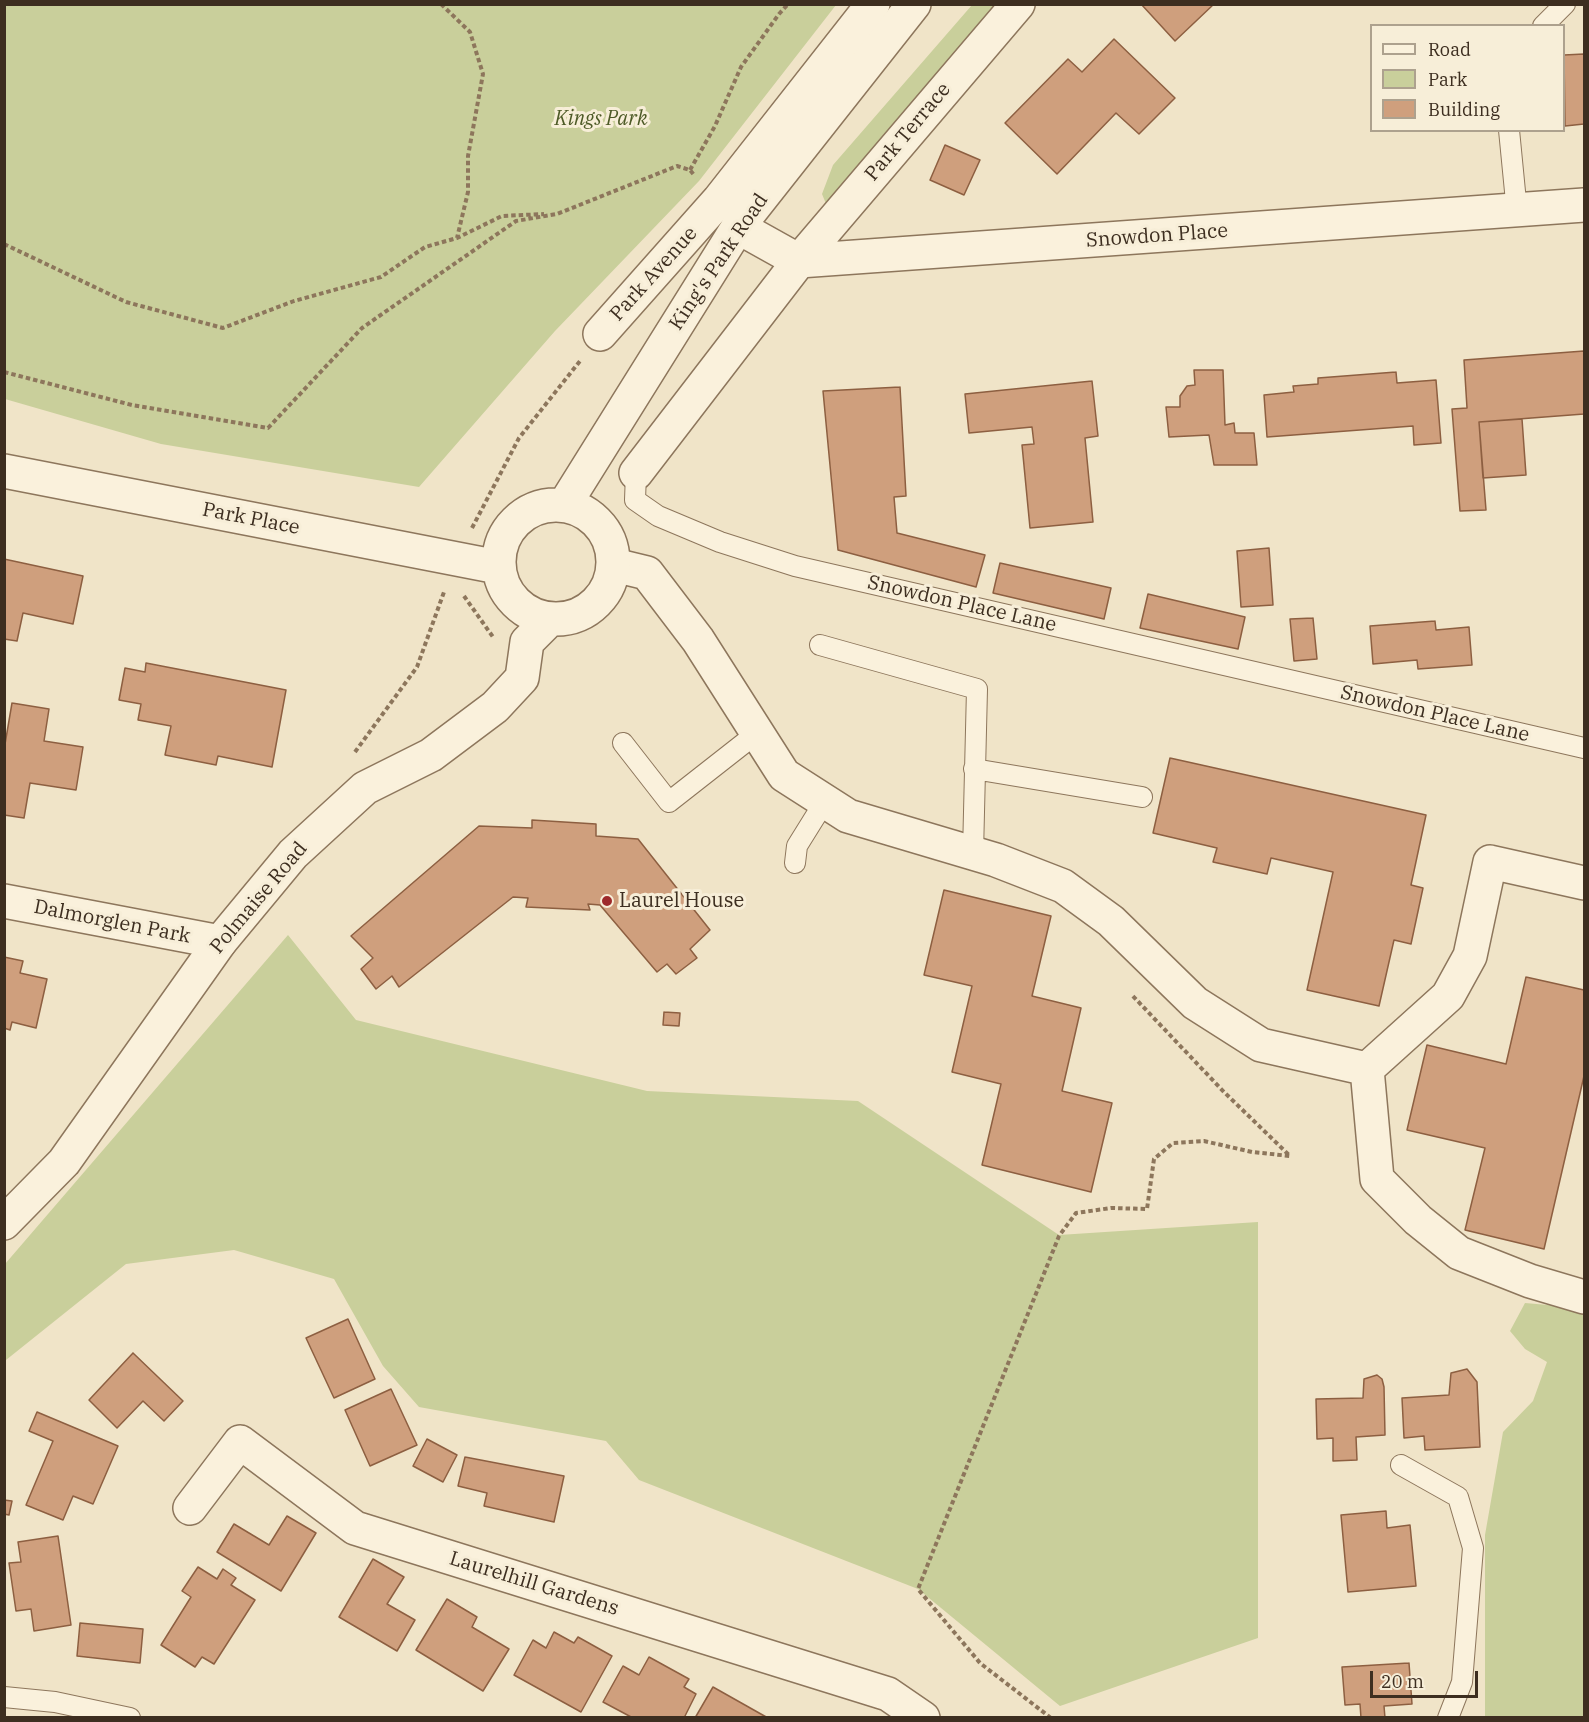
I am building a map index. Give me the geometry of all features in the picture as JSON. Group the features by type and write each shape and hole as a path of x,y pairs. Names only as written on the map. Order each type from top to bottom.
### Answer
{"street":[{"name":"Park Avenue","path":"600,334 720,200 873,4"},
{"name":"King's Park Road","path":"565,504 738,227 914,4"},
{"name":"Park Terrace","path":"799,261 1017,4"},
{"name":"Snowdon Place","path":"799,261 1517,212 1584,205"},
{"path":"738,227 799,261"},
{"name":"Snowdon Place Lane","path":"636,473 799,261"},
{"name":"Park Place","path":"4,471 498,567"},
{"path":"565,504 591,516 605,532 612,547 614,565 608,587 597,603 569,618 549,620 535,617 516,604 503,587 498,567 499,550 513,522 540,506 565,504"},
{"path":"614,565 647,573 698,640 784,775 848,816 973,853 1063,886 1110,921 1195,1003 1261,1045 1367,1070"},
{"path":"522,678 527,642 549,620"},
{"name":"Polmaise Road","path":"4,1223 64,1162 220,942 293,854 365,788 431,755 495,706 522,678"},
{"path":"1367,1070 1448,996 1470,956 1490,862 1584,884"},
{"name":"Dalmorglen Park","path":"4,901 220,942"},
{"path":"1367,1070 1377,1179 1418,1220 1460,1254 1530,1281 1584,1296"},
{"name":"Laurelhill Gardens","path":"190,1508 240,1442 355,1528 888,1694 923,1718"}],"lane":[{"path":"1545,24 1565,4"},
{"path":"1509,132 1517,212"},
{"name":"Snowdon Place Lane","path":"636,473 635,500 658,516 720,542 795,566 1584,748"},
{"path":"820,645 977,689 973,853"},
{"path":"623,743 669,802 758,734"},
{"path":"974,768 1142,797"},
{"path":"795,863 797,846 825,801"},
{"path":"1401,1465 1458,1497 1473,1548 1462,1682 1448,1718"},
{"path":"4,1697 55,1702 130,1718"}],"path":[{"path":"441,4 470,32 483,74 468,156 468,192 457,238"},
{"path":"690,170 715,126 741,67 788,4"},
{"path":"4,372 132,405 268,428 362,327 516,221 556,214 676,166 690,170 720,200"},
{"path":"4,243 126,302 223,328 294,301 381,277 425,247 457,238 502,216 556,214"},
{"name":"Park Avenue","path":"457,558 519,438 600,334"},
{"path":"463,595 522,678"},
{"path":"1051,1718 980,1663 918,1589 1059,1236 1077,1213 1111,1208 1147,1209 1154,1159 1173,1143 1204,1141 1252,1152 1290,1156 1224,1092 1128,990"}],"green space":[{"name":"Kings Park","path":"5,4 836,5 699,181 555,331 419,487 161,444 5,399"},
{"path":"972,5 1017,5 829,211 822,194 833,165"},
{"path":"288,935 356,1020 647,1091 858,1101 1059,1235 1258,1222 1258,1638 1060,1706 918,1589 639,1480 606,1441 419,1407 383,1366 334,1279 234,1250 126,1264 6,1360 5,1264"},
{"path":"1525,1303 1582,1308 1584,1306 1584,1717 1485,1718 1485,1535 1503,1432 1533,1401 1547,1362 1525,1349 1510,1331"}],"building":[{"path":"1141,4 1214,4 1175,41"},
{"path":"1114,39 1175,98 1139,134 1116,113 1057,174 1005,123 1068,59 1082,72"},
{"path":"1584,54 1584,124 1565,126 1565,55"},
{"path":"945,145 980,160 964,195 930,180"},
{"path":"1584,351 1584,414 1479,422 1486,510 1460,511 1452,409 1467,408 1464,360"},
{"path":"1194,370 1223,370 1225,425 1234,423 1235,433 1254,433 1257,465 1214,465 1209,435 1169,437 1166,407 1180,407 1180,396 1187,386 1195,385"},
{"path":"1396,372 1397,383 1436,380 1441,443 1414,445 1413,426 1267,437 1264,395 1294,392 1293,386 1318,384 1318,378"},
{"path":"1092,381 1098,436 1085,438 1093,522 1030,528 1022,445 1034,444 1032,427 969,433 965,394"},
{"path":"900,387 906,496 894,497 897,533 985,555 976,587 838,550 823,391"},
{"path":"1522,419 1526,475 1483,478 1479,422"},
{"path":"1269,548 1273,605 1241,607 1237,551"},
{"path":"4,559 83,576 73,624 23,613 17,641 4,639"},
{"path":"1000,563 1111,588 1104,619 993,593"},
{"path":"1148,594 1245,617 1238,649 1140,628"},
{"path":"1313,618 1317,659 1294,661 1290,619"},
{"path":"1435,621 1436,630 1469,627 1472,665 1418,669 1417,660 1373,664 1370,626"},
{"path":"146,663 286,690 272,767 218,756 216,765 165,755 171,726 138,720 141,704 119,700 125,668 145,672"},
{"path":"12,703 49,709 44,741 83,747 76,790 30,783 24,818 4,815 4,750"},
{"path":"1170,758 1426,815 1411,885 1423,888 1411,944 1394,940 1379,1006 1307,990 1333,872 1271,858 1267,874 1213,862 1217,848 1153,833"},
{"name":"Laurel House","path":"532,820 596,824 596,836 638,839 710,930 690,949 697,958 676,974 667,964 657,972 600,905 588,904 590,910 526,907 528,898 513,897 399,987 392,976 376,989 361,969 373,958 351,936 479,826 532,828"},
{"path":"944,890 1051,916 1032,996 1081,1008 1062,1091 1112,1103 1091,1192 982,1165 1001,1084 952,1072 972,986 924,975"},
{"path":"4,957 23,961 20,973 47,979 36,1028 12,1022 10,1030 4,1028"},
{"path":"1526,977 1584,990 1584,1076 1544,1249 1465,1230 1485,1148 1407,1130 1427,1045 1506,1064"},
{"path":"664,1012 680,1013 679,1026 663,1025"},
{"path":"348,1319 375,1379 334,1398 306,1338"},
{"path":"133,1353 183,1401 164,1421 143,1401 117,1428 89,1400"},
{"path":"1467,1369 1477,1382 1480,1447 1425,1450 1424,1436 1404,1438 1402,1398 1449,1395 1451,1373"},
{"path":"1377,1375 1382,1379 1384,1387 1385,1435 1356,1437 1357,1460 1333,1461 1333,1438 1317,1439 1316,1399 1363,1398 1364,1379"},
{"path":"391,1389 417,1445 370,1466 345,1410"},
{"path":"37,1412 118,1446 93,1504 73,1496 63,1520 26,1505 53,1441 29,1431"},
{"path":"427,1439 457,1455 443,1482 413,1466"},
{"path":"465,1457 564,1476 554,1522 484,1506 487,1493 458,1486"},
{"path":"4,1500 12,1501 9,1515 4,1514"},
{"path":"1386,1511 1387,1528 1410,1525 1416,1586 1348,1592 1341,1515"},
{"path":"287,1516 316,1533 281,1591 217,1552 234,1524 269,1545"},
{"path":"58,1536 71,1625 34,1631 31,1609 16,1611 9,1563 21,1562 18,1542"},
{"path":"373,1559 404,1577 387,1604 415,1620 397,1651 339,1617"},
{"path":"198,1567 217,1579 223,1569 236,1578 231,1585 255,1600 214,1664 202,1657 195,1667 161,1645 191,1597 182,1591"},
{"path":"447,1599 477,1617 472,1627 509,1649 483,1691 416,1650"},
{"path":"80,1623 143,1629 140,1663 77,1656"},
{"path":"554,1632 574,1643 578,1637 612,1656 581,1712 514,1675 533,1640 546,1648"},
{"path":"649,1657 689,1679 684,1687 696,1694 684,1718 633,1718 603,1702 623,1666 639,1675"},
{"path":"1409,1663 1412,1704 1384,1706 1385,1718 1361,1718 1360,1704 1345,1705 1342,1667"},
{"path":"713,1687 768,1718 695,1718"}],"place":[{"name":"Laurel House","path":"607,901"}]}
